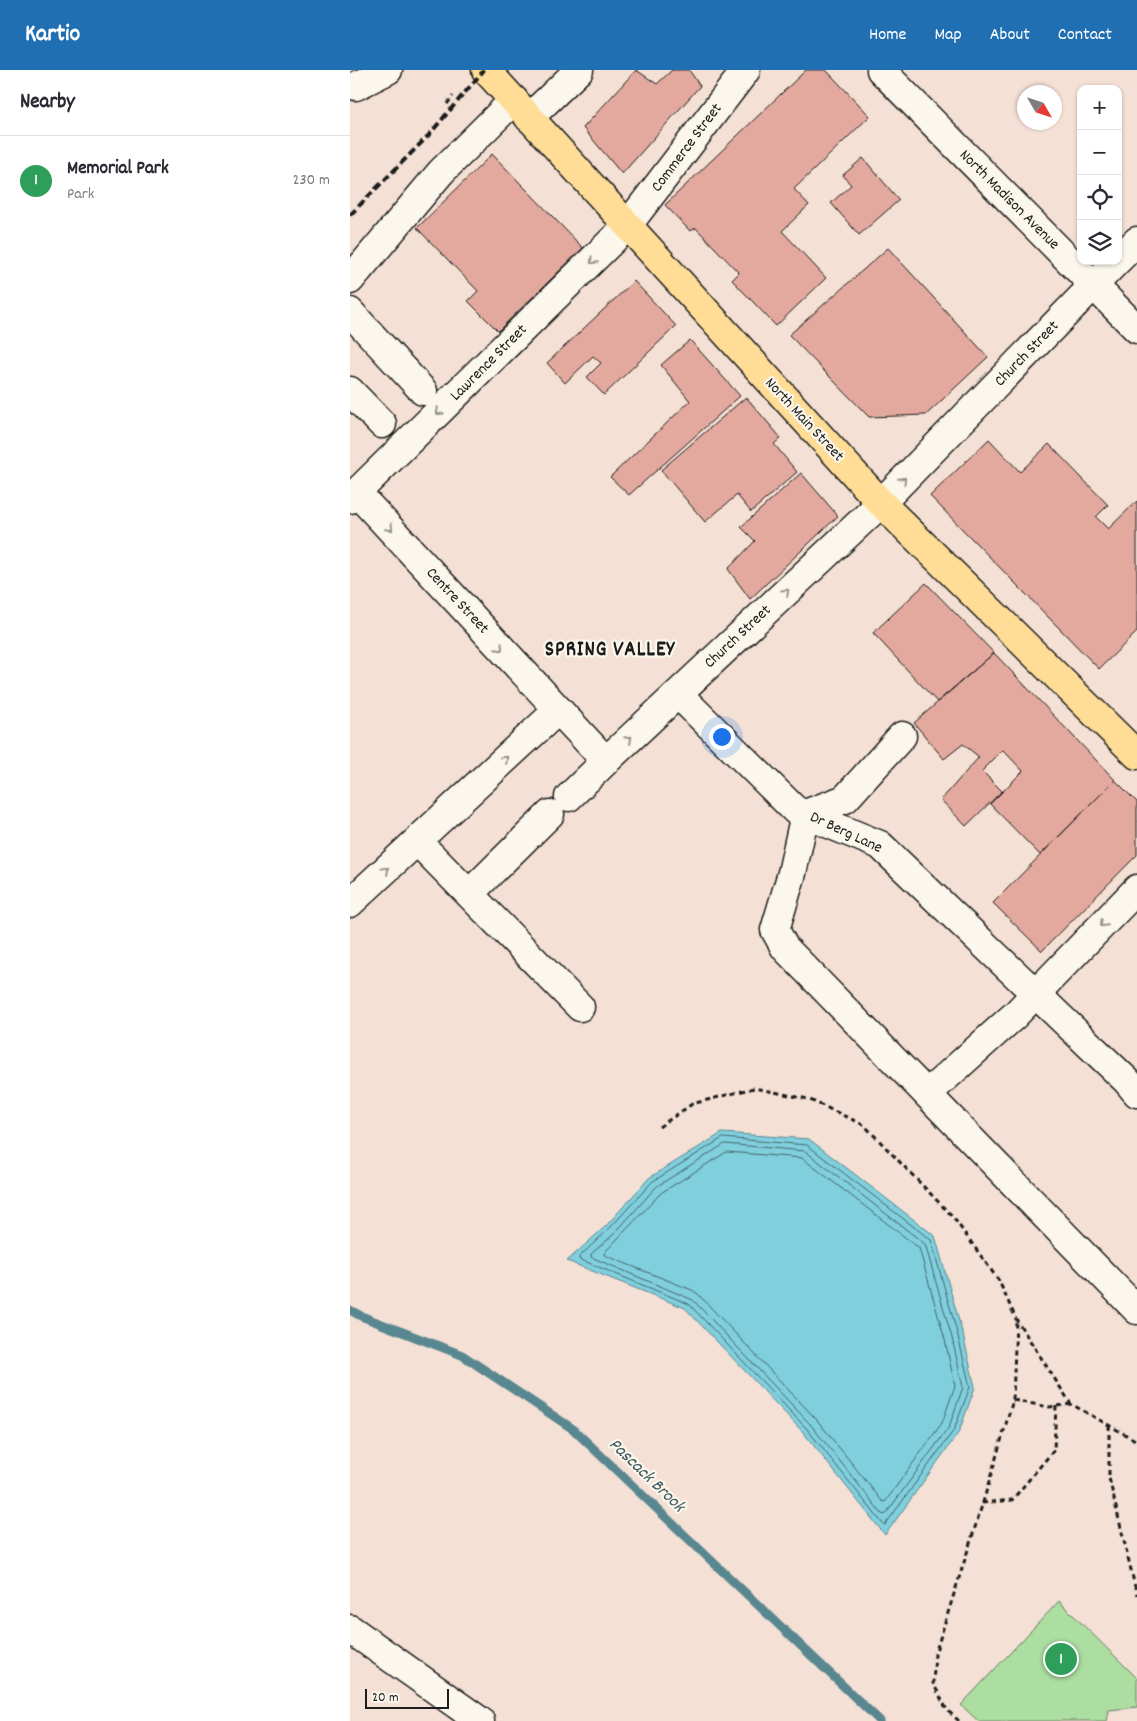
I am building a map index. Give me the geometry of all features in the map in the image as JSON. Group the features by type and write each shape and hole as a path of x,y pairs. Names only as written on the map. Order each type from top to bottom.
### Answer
{"main road":[{"name":"North Main Street","path":"486,70 881,503 1137,755"}],"street":[{"path":"359,82 388,70"},
{"path":"350,280 441,172 522,109 578,70"},
{"name":"Commerce Street","path":"627,226 746,70"},
{"name":"North Madison Avenue","path":"881,70 1137,329"},
{"name":"Lawrence Street","path":"353,496 627,226"},
{"name":"Church Street","path":"1122,255 1137,241"},
{"name":"Church Street","path":"469,894 606,761 881,503 1112,265"},
{"path":"350,312 423,391"},
{"path":"350,390 382,424"},
{"name":"Centre Street","path":"353,496 558,710"},
{"name":"Dr Berg Lane","path":"678,694 795,810 880,845 1035,994 1132,1078"},
{"path":"350,903 558,710 606,761"},
{"path":"902,736 845,798 805,814 792,873 775,930 785,948 1137,1310"},
{"path":"417,841 580,1007"},
{"path":"927,1094 1016,1015 1137,889"},
{"path":"350,1629 480,1721"}],"path":[{"path":"447,104 453,96"},
{"path":"659,1127 692,1104 754,1088 808,1099 864,1126 953,1217 999,1281 1016,1319 1071,1404 1137,1441"},
{"path":"959,1721 947,1710 933,1683 935,1654 1013,1400 1016,1319"},
{"path":"1013,1400 1049,1407 1071,1404"},
{"path":"982,1503 1012,1500 1054,1450 1056,1406"},
{"path":"1109,1425 1109,1478 1137,1595"}],"green space":[{"path":"1059,1601 1137,1678 1137,1707 1109,1710 1107,1721 978,1721 961,1705"}],"water":[{"path":"722,1133 809,1139 935,1236 963,1335 975,1387 959,1432 885,1535 803,1432 685,1308 567,1261 606,1226 649,1178"}],"building":[{"path":"636,70 657,84 672,70 689,70 700,86 622,174 583,128"},
{"path":"806,70 826,70 870,116 794,189 809,205 782,231 826,278 776,326 732,280 739,273 696,228 690,231 665,205"},
{"path":"492,154 583,248 498,331 468,301 478,291 417,228"},
{"path":"863,158 899,200 859,235 831,203 851,185 843,175"},
{"path":"888,248 988,357 926,415 869,417 789,335"},
{"path":"634,281 676,326 604,395 587,377 601,363 593,356 565,383 547,363"},
{"path":"690,340 740,396 629,495 610,477 690,401 661,365"},
{"path":"746,397 781,438 774,444 797,472 751,512 737,495 705,522 661,470"},
{"path":"989,439 1020,472 1049,444 1108,505 1096,517 1108,529 1137,501 1137,632 1099,669 930,496"},
{"path":"801,473 838,516 750,599 728,569 755,541 741,527"},
{"path":"926,583 994,653 937,702 873,633"},
{"path":"994,653 1115,780 1040,855 990,804 1023,771 1003,750 982,771 1002,791 966,826 941,800 979,757 963,744 944,759 914,723"},
{"path":"1115,780 1137,802 1137,855 1042,951 993,903"}],"waterway":[{"name":"Pascack Brook","path":"350,1310 462,1355 573,1429 880,1721"}],"railway":[{"path":"350,215 428,136 484,70"}],"place":[{"name":"Memorial Park","path":"1061,1659"}],"district":[{"name":"SPRING VALLEY","path":"610,651"}]}
